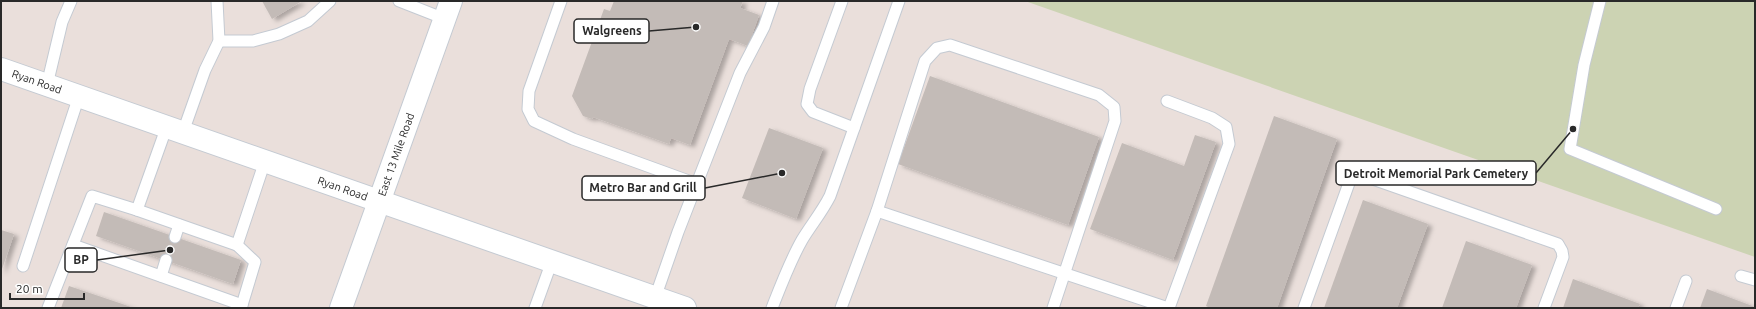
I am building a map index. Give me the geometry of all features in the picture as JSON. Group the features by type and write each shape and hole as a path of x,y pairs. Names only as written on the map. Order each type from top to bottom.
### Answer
{"main road":[{"name":"East 13 Mile Road","path":"341,308 448,10"},
{"name":"Ryan Road","path":"1,69 685,308"}],"lane":[{"path":"47,85 62,22 71,1"},
{"path":"137,210 219,41 217,1"},
{"path":"219,41 253,40 280,34 308,21 330,1"},
{"path":"399,1 448,10"},
{"path":"561,1 529,91 528,109 534,120 574,139 697,184"},
{"path":"655,298 740,73 764,27 773,1"},
{"path":"842,1 810,90 807,104 813,112 854,128"},
{"path":"772,308 802,240 821,213 830,196 899,1"},
{"path":"1600,1 1584,65 1570,149 1716,209"},
{"path":"841,308 876,211 925,61 937,48 950,45 1099,95 1114,107 1115,121 1053,308"},
{"path":"23,266 79,96"},
{"path":"876,211 1169,308 1229,144 1226,127 1212,118 1167,100"},
{"path":"237,245 265,161"},
{"path":"1304,308 1353,172 1558,244 1562,251 1563,257 1544,308"},
{"path":"48,308 92,196 237,245 255,262 241,307 161,276 73,245"},
{"path":"175,237 179,225"},
{"path":"161,276 166,260"},
{"path":"535,308 552,261"},
{"path":"1741,276 1755,280"},
{"path":"1676,308 1686,281"}],"green space":[{"path":"1025,1 1755,1 1755,257"}],"building":[{"path":"262,1 302,1 272,19"},
{"path":"614,1 743,1 740,8 759,15 748,46 729,39 690,145 671,138 669,144 593,117 592,119 583,116 572,96 604,9 610,11"},
{"path":"930,76 1099,137 1068,225 898,164"},
{"path":"1274,116 1337,139 1277,308 1210,308 1206,306"},
{"path":"769,128 823,148 796,219 742,198"},
{"path":"1195,135 1216,142 1173,260 1090,229 1122,143 1184,166"},
{"path":"1363,200 1428,224 1397,308 1324,308"},
{"path":"104,212 241,260 233,284 96,236"},
{"path":"1,230 14,234 1,272"},
{"path":"1466,241 1532,265 1516,308 1442,308"},
{"path":"1573,279 1640,304 1638,308 1563,308"},
{"path":"69,286 134,308 61,308"},
{"path":"1707,289 1755,307 1755,308 1700,308"}],"place":[{"name":"Walgreens","path":"696,27"},
{"name":"Detroit Memorial Park Cemetery","path":"1573,129"},
{"name":"Metro Bar and Grill","path":"782,173"},
{"name":"BP","path":"170,250"}]}
